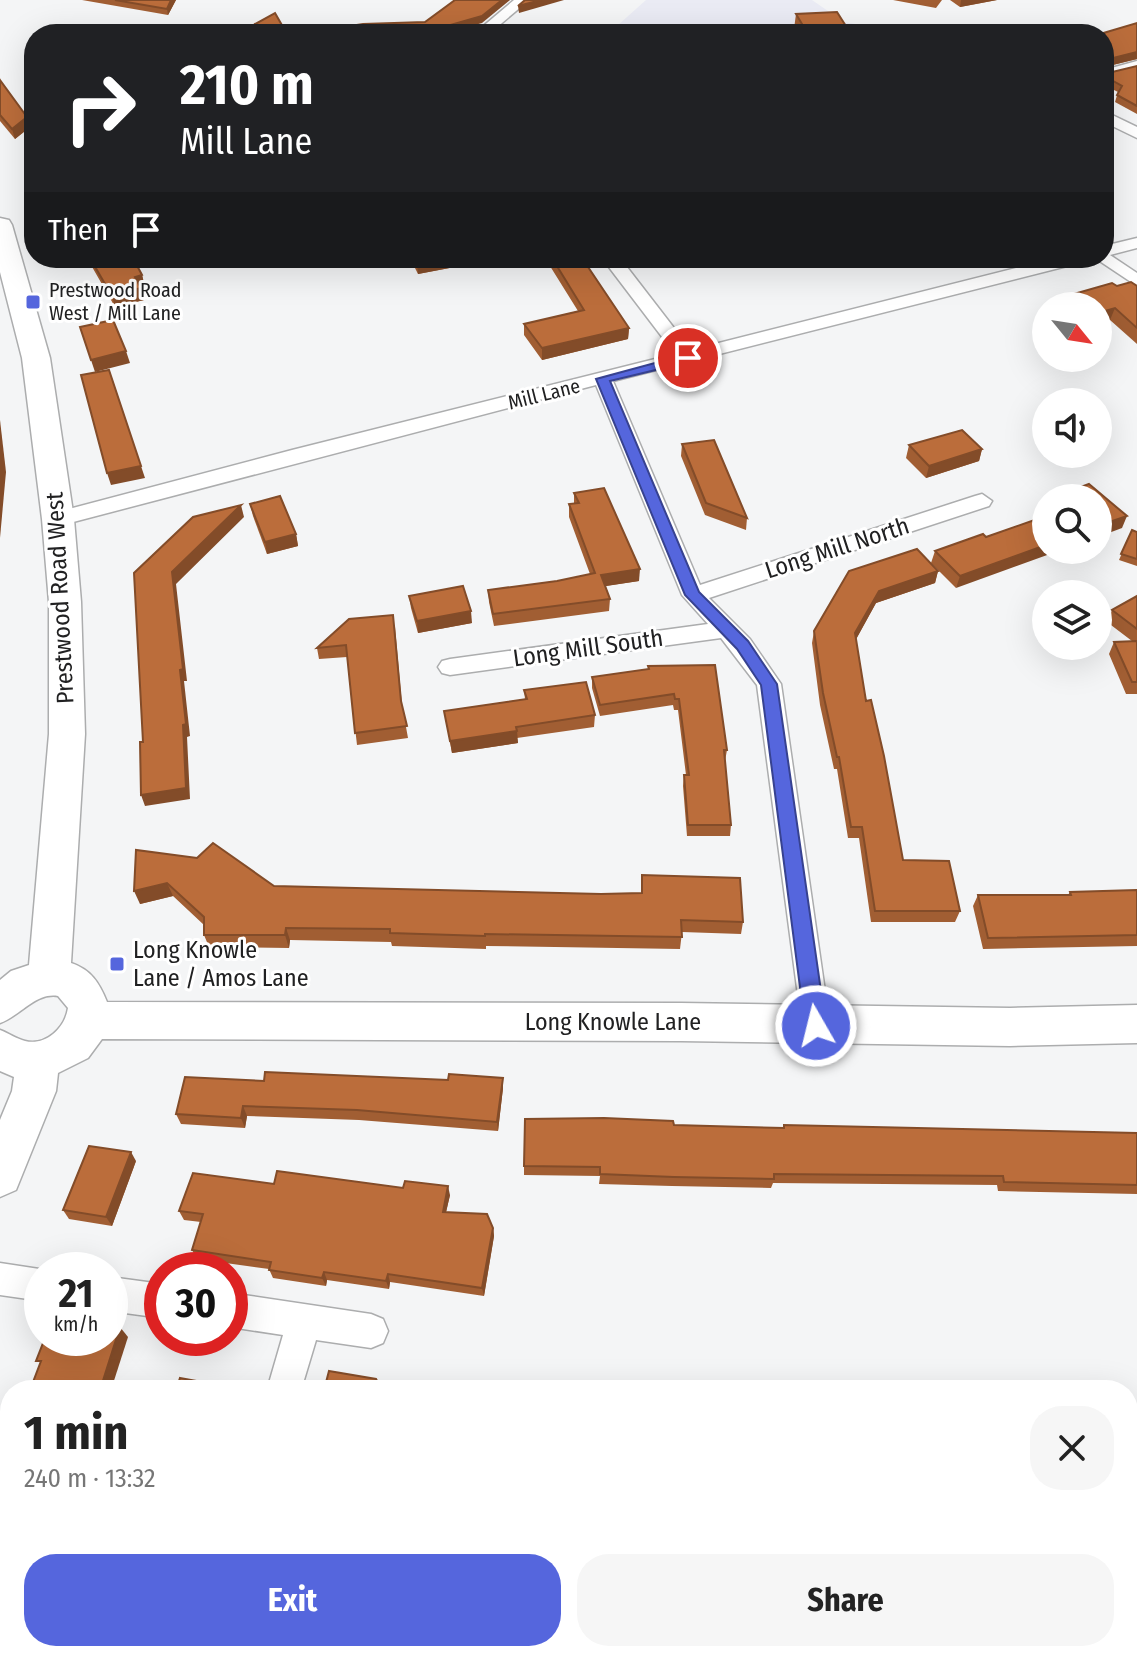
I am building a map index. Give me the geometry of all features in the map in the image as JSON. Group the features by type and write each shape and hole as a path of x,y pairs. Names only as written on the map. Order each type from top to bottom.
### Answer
{"street":[{"path":"493,24 522,0"},
{"path":"1114,72 1137,65"},
{"path":"1114,121 1137,133"},
{"name":"Prestwood Road West","path":"0,225 36,358 58,519 65,602 67,734 49,977"},
{"path":"1114,249 1137,243"},
{"path":"1114,265 1137,281"},
{"path":"619,268 688,358"},
{"name":"Mill Lane","path":"58,519 299,454 1038,268"},
{"path":"603,379 693,595 756,661 769,684 816,1026"},
{"name":"Long Mill North","path":"693,595 982,501"},
{"name":"Long Mill South","path":"450,667 726,629"},
{"path":"0,1005 22,985 49,977 69,979 85,992 89,1001 88,1020 71,1045 19,1055 34,1091 0,1175"},
{"name":"Long Knowle Lane","path":"88,1020 665,1021 816,1026 1137,1024"},
{"path":"0,1279 24,1282"},
{"path":"248,1313 371,1331"},
{"path":"287,1380 304,1321"}],"shaded area":[{"path":"646,0 812,0 844,22 855,24 619,24"}],"building":[{"path":"115,0 171,0 167,9"},
{"path":"455,0 502,0 482,16 454,24 363,24 425,22"},
{"path":"525,0 541,0 518,6"},
{"path":"837,12 845,24 802,24 796,14"},
{"path":"275,13 281,24 255,24"},
{"path":"1137,23 1137,52 1114,58 1114,30"},
{"path":"1137,66 1137,106 1117,95 1122,86 1114,82 1114,72"},
{"path":"0,80 24,113 24,119 12,129 0,115"},
{"path":"96,268 138,268 142,275 135,277 141,288 112,296"},
{"path":"558,268 589,268 629,328 542,348 524,324 584,310"},
{"path":"1131,282 1137,286 1137,328 1115,308 1112,309 1112,292 1081,292 1112,283 1117,286"},
{"path":"113,320 126,351 91,360 80,327"},
{"path":"109,370 141,466 107,473 81,375"},
{"path":"962,430 982,449 929,466 909,445"},
{"path":"714,440 747,518 706,503 682,444"},
{"path":"604,488 640,569 601,575 610,599 493,614 488,590 595,573 569,504 579,503 574,493"},
{"path":"280,496 296,534 265,542 250,504"},
{"path":"1112,503 1127,516 1112,521"},
{"path":"241,505 172,572 183,669 180,670 186,724 183,725 186,788 141,795 140,742 143,742 134,573 193,517"},
{"path":"1032,521 1032,550 960,576 935,551 983,534 986,537"},
{"path":"1132,530 1137,532 1137,559 1121,554"},
{"path":"917,549 938,571 879,591 855,633 866,701 871,700 903,860 949,861 960,911 875,911 862,827 851,827 839,757 823,693 814,631 849,571"},
{"path":"463,586 471,611 417,621 409,596"},
{"path":"1137,596 1137,629 1112,610"},
{"path":"393,615 401,701 407,726 355,733 346,645 317,648 349,619"},
{"path":"1137,641 1137,682 1132,682 1114,642"},
{"path":"715,665 727,750 724,750 731,825 688,825 684,775 689,775 679,699 675,699 674,694 600,705 592,677 649,669 648,666"},
{"path":"586,682 595,715 450,741 444,711 527,699 524,690"},
{"path":"213,843 274,886 601,894 642,893 642,875 740,878 743,922 681,920 682,937 485,936 390,933 390,929 286,928 285,935 204,935 204,917 167,883 134,891 136,850 197,858"},
{"path":"1137,890 1137,935 988,938 978,895 1071,895 1070,892"},
{"path":"265,1072 448,1080 449,1074 503,1078 497,1122 357,1110 243,1106 241,1118 176,1114 185,1077 264,1081"},
{"path":"525,1119 673,1121 674,1125 1137,1133 1137,1185 1004,1182 1003,1176 774,1174 774,1179 674,1177 600,1174 600,1167 524,1166"},
{"path":"89,1146 131,1152 106,1217 63,1210"},
{"path":"277,1171 403,1188 405,1181 448,1186 443,1212 487,1214 493,1228 482,1288 388,1274 386,1281 324,1272 322,1278 269,1270 271,1262 248,1259 248,1252 192,1250 203,1214 179,1211 193,1173 274,1184"},
{"path":"38,1356 111,1356 103,1380 34,1380 41,1361 36,1361"},
{"path":"329,1371 377,1380 327,1380"}],"place":[{"name":"Prestwood Road West / Mill Lane","path":"33,302"},
{"name":"Long Knowle Lane / Amos Lane","path":"117,964"}],"route":[{"path":"688,358 603,379 693,595 756,661 769,684 816,1026"}]}
